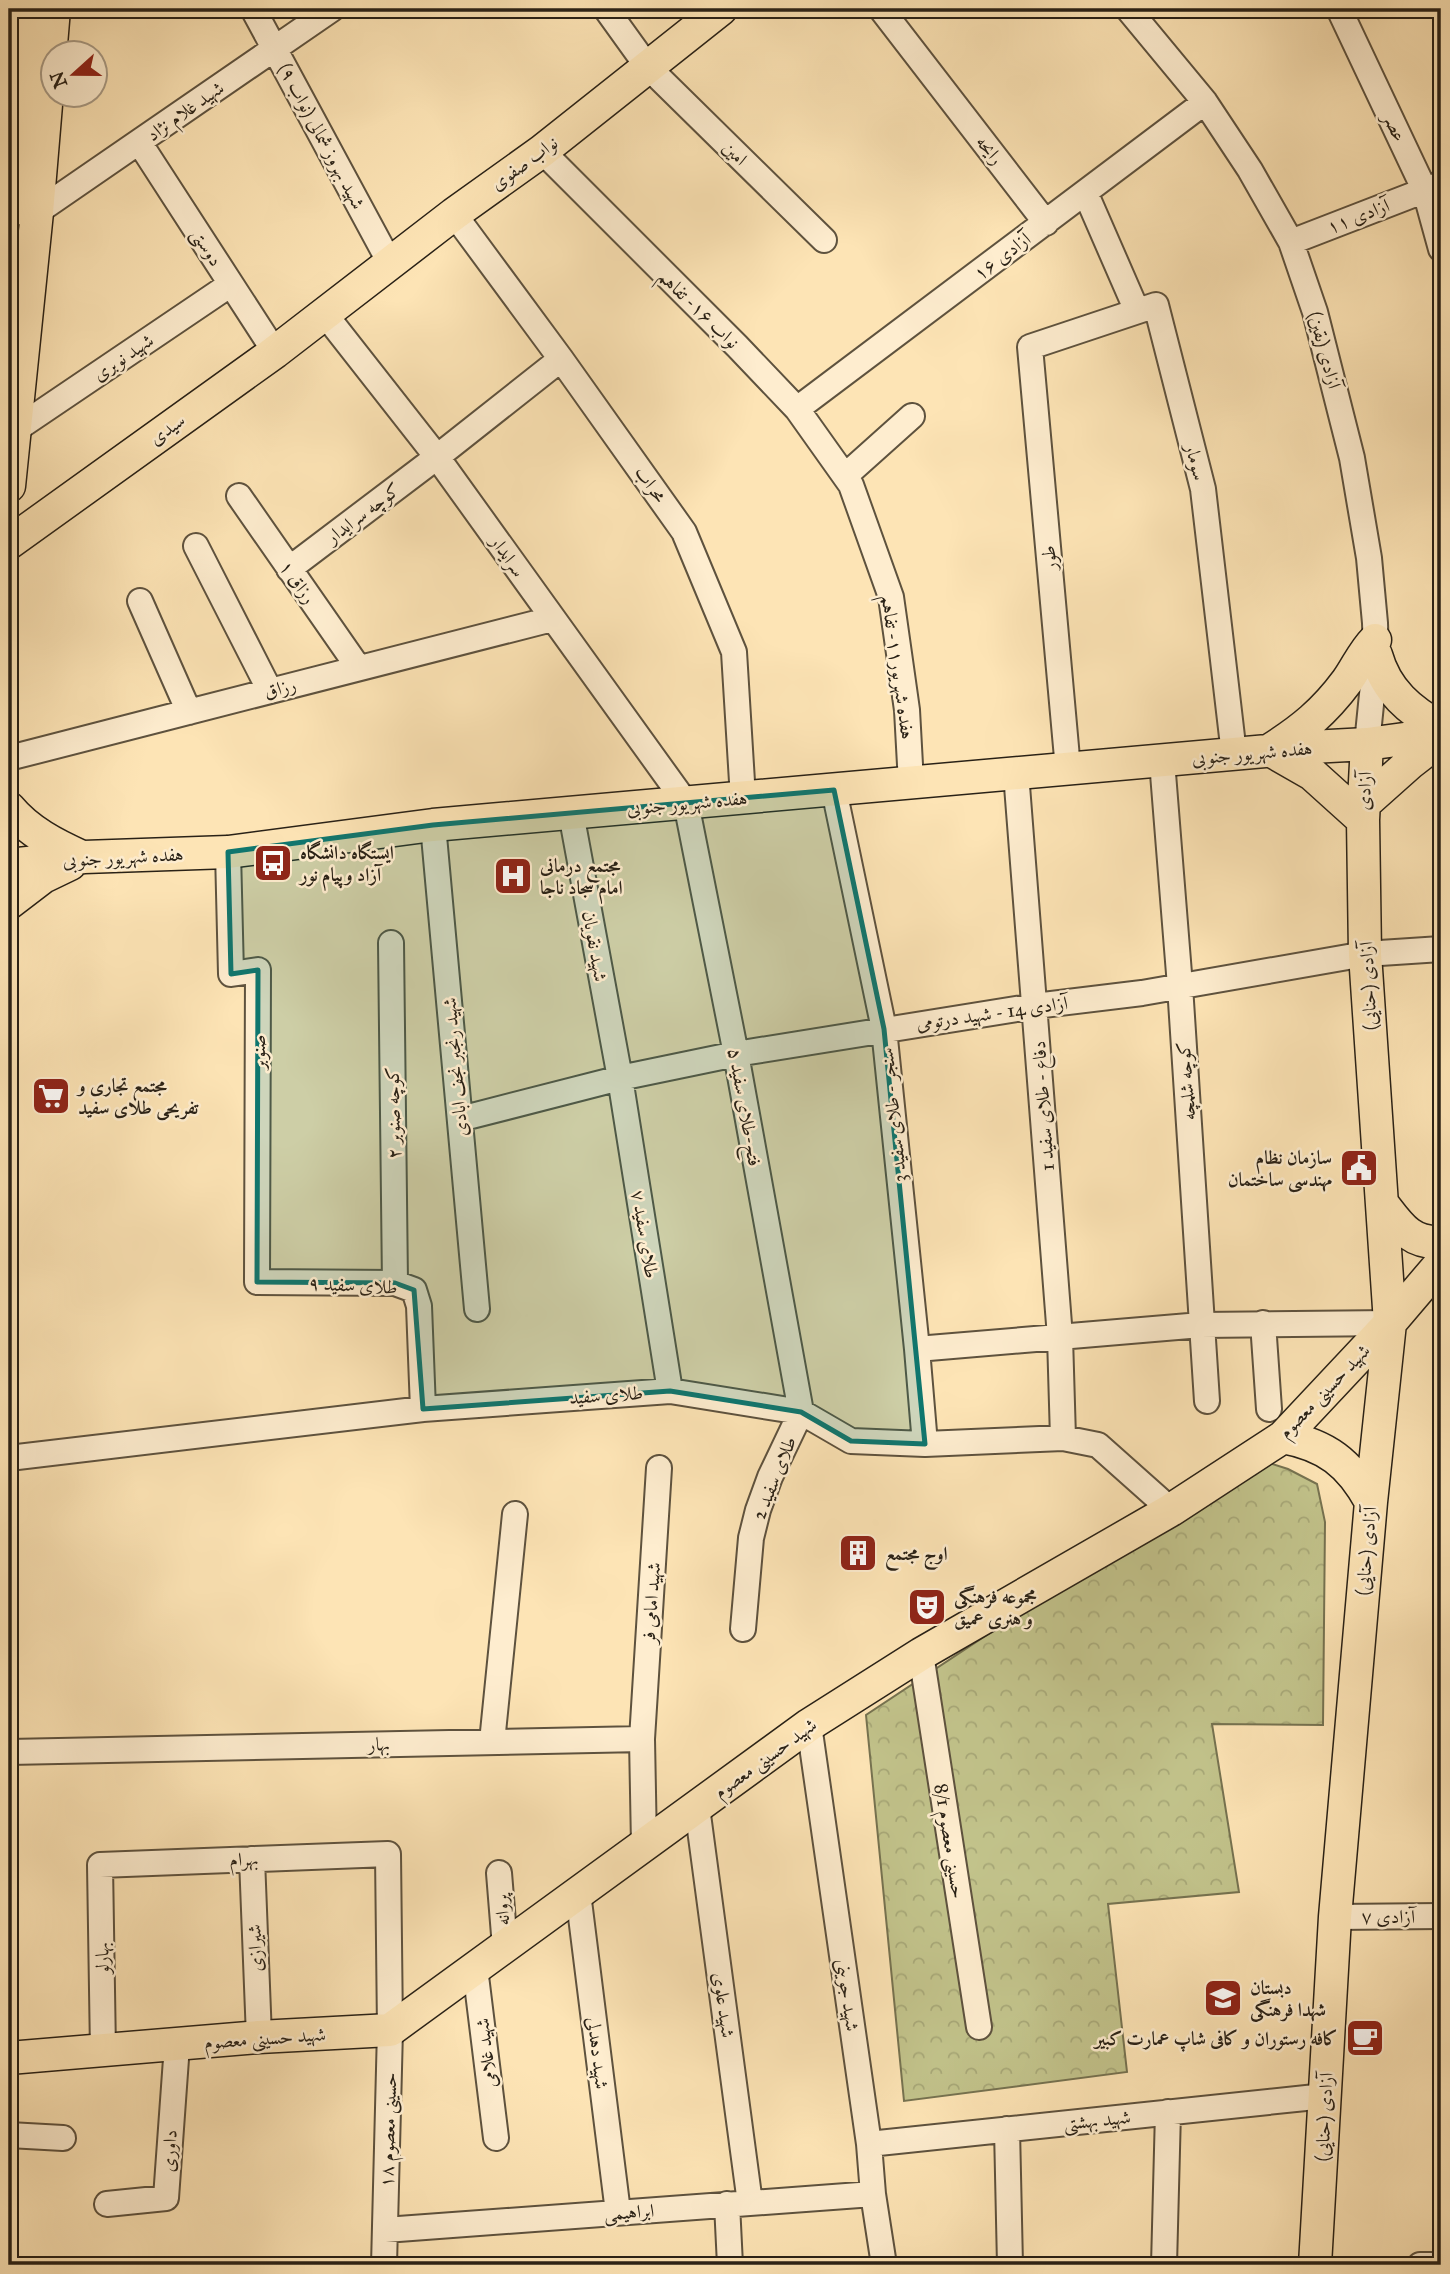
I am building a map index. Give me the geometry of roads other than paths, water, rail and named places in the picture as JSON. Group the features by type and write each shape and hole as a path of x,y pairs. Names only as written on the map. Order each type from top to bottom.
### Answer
{"main road":[{"path":"9,486 15,430 27,9"},
{"path":"23,212 54,9"},
{"name":"نواب صفوی","path":"324,313 453,214 542,151 721,9"},
{"name":"سیدی","path":"9,543 275,352 324,313"},
{"path":"1441,728 1407,707 1383,676 1375,648 1367,648 1354,671 1324,710 1295,735 1270,751 1312,774 1363,821 1410,763 1441,739"},
{"name":"هفده شهریور جنوبی","path":"9,864 228,852 433,825 1367,744 1441,734"},
{"name":"آزادی","path":"1363,821 1367,744"},
{"path":"9,808 34,831 84,858"},
{"name":"آزادی (حنایی)","path":"1315,2265 1335,1917 1371,1502 1390,1323 1365,954 1363,821"},
{"path":"9,903 43,877 84,858"},
{"path":"1382,1203 1409,1235 1428,1243 1441,1242"},
{"name":"شهید حسینی معصوم","path":"9,2058 259,2037 390,2030 809,1726 921,1654 1171,1510 1390,1323 1441,1264"},
{"path":"1276,1423 1336,1457 1362,1485 1371,1502"}],"street":[{"name":"شهید بهروز شمالی (نواب ۹)","path":"253,9 390,263"},
{"name":"شهید غلام نژاد","path":"23,212 139,142 332,9"},
{"name":"امین","path":"606,9 647,66 824,240"},
{"name":"رایحه","path":"881,9 1046,223"},
{"name":"آزادی (یقین)","path":"1128,9 1205,102 1250,170 1291,242 1315,312 1352,458 1369,558 1375,648 1367,744"},
{"name":"عصر","path":"1339,9 1433,188 1441,249"},
{"name":"آزادی ۱۶","path":"797,409 1205,102"},
{"name":"دوستی","path":"139,142 275,352"},
{"name":"نواب ۱۶- تفاهم","path":"542,151 797,409 845,476"},
{"name":"آزادی ۱۱","path":"1291,242 1433,188"},
{"path":"1086,194 1137,312"},
{"name":"محراب","path":"453,214 684,531 734,652 743,798"},
{"name":"شهید نوبری","path":"15,430 231,284"},
{"name":"سومار","path":"1137,312 1156,305 1203,489 1234,754"},
{"name":"طور","path":"1068,769 1030,347 1137,312"},
{"name":"سرایدار","path":"324,313 437,457 686,803"},
{"name":"کوچه سرایدار","path":"289,569 561,359"},
{"path":"845,476 912,416"},
{"name":"هفده شهریور۱۱- تفاهم","path":"845,476 851,485 891,597 907,710 911,783"},
{"name":"رزاق ۱","path":"239,496 358,667"},
{"path":"196,546 270,691"},
{"path":"140,601 189,712"},
{"name":"رزاق","path":"9,758 552,619"},
{"name":"کوچه شلمچه","path":"1162,761 1180,986 1207,1401"},
{"name":"دفاع - طلای سفید 1","path":"1016,773 1060,1337 1063,1438"},
{"name":"سنجر - طلای سفید 3","path":"834,790 884,1029 925,1444"},
{"name":"فتح-طلای سفید ۵","path":"686,803 736,1054 802,1412"},
{"name":"شهید نقویان","path":"570,813 620,1078"},
{"name":"شهید رنجبر نجف ابادی","path":"433,825 477,1309"},
{"name":"صنوبر","path":"228,852 232,974 258,970 257,1282"},
{"name":"کوچه صنوبر ۲","path":"391,943 396,1283"},
{"name":"آزادی 14 - شهید درتومی","path":"460,1119 620,1078 736,1054 884,1029 1180,986 1365,954 1441,949"},
{"name":"طلای سفید ۷","path":"620,1078 670,1391"},
{"name":"طلای سفید ۹","path":"257,1282 396,1283 414,1290 419,1306 423,1409"},
{"path":"917,1349 1201,1325 1390,1323"},
{"path":"1263,1324 1276,1423"},
{"name":"طلای سفید","path":"9,1458 423,1409 670,1391 802,1412 851,1441 925,1444 1063,1438 1098,1445 1171,1510"},
{"name":"طلای سفید 2","path":"743,1629 751,1538 758,1510 770,1477 802,1412"},
{"name":"شهید امامی فر","path":"642,1739 659,1468"},
{"path":"492,1742 515,1514"},
{"name":"حسینی معصوم 8/1","path":"921,1654 979,2027"},
{"name":"شهید جوینی","path":"809,1726 884,2265"},
{"path":"642,1739 644,1845"},
{"name":"بهار","path":"9,1752 642,1739"},
{"name":"شهید علوی","path":"697,1807 738,2204 730,2265"},
{"name":"بهرام","path":"100,1865 388,1854"},
{"name":"حسینی معصوم ۱۸","path":"384,2265 390,2030 388,1854"},
{"name":"شیرازی","path":"251,1859 259,2037"},
{"name":"بهارلو","path":"100,1865 103,2051"},
{"name":"پروانه","path":"499,1873 505,1947"},
{"name":"شهید دهدلی","path":"578,1893 618,2213"},
{"name":"آزادی ۷","path":"1335,1917 1441,1916"},
{"name":"شهید غلامی","path":"475,1968 496,2138"},
{"name":"داوری","path":"107,2204 166,2198 177,2045"},
{"name":"شهید بهشتی","path":"869,2144 1325,2096"},
{"path":"1164,2265 1168,2112"},
{"path":"1007,2129 1010,2265"},
{"path":"9,2135 63,2138"},
{"name":"ابراهیمی","path":"385,2230 873,2193"},
{"path":"1420,2265 1432,2265"}],"place":[{"name":"ایستگاه دانشگاه آزاد وپیام نور","path":"273,863"},
{"name":"مجتمع درمانی امام سجاد ناجا","path":"513,876"},
{"name":"مجتمع تجاری و تفریحی طلای سفید","path":"51,1096"},
{"name":"سازمان نظام مهندسی ساختمان","path":"1359,1168"},
{"name":"اوج مجتمع","path":"858,1553"},
{"name":"مجموعه فرهنگی و هنری عمیق","path":"927,1607"},
{"name":"دبستان شهدا فرهنگی","path":"1223,1998"},
{"name":"کافه رستوران و کافی شاپ عمارت کبیر","path":"1365,2038"}]}
